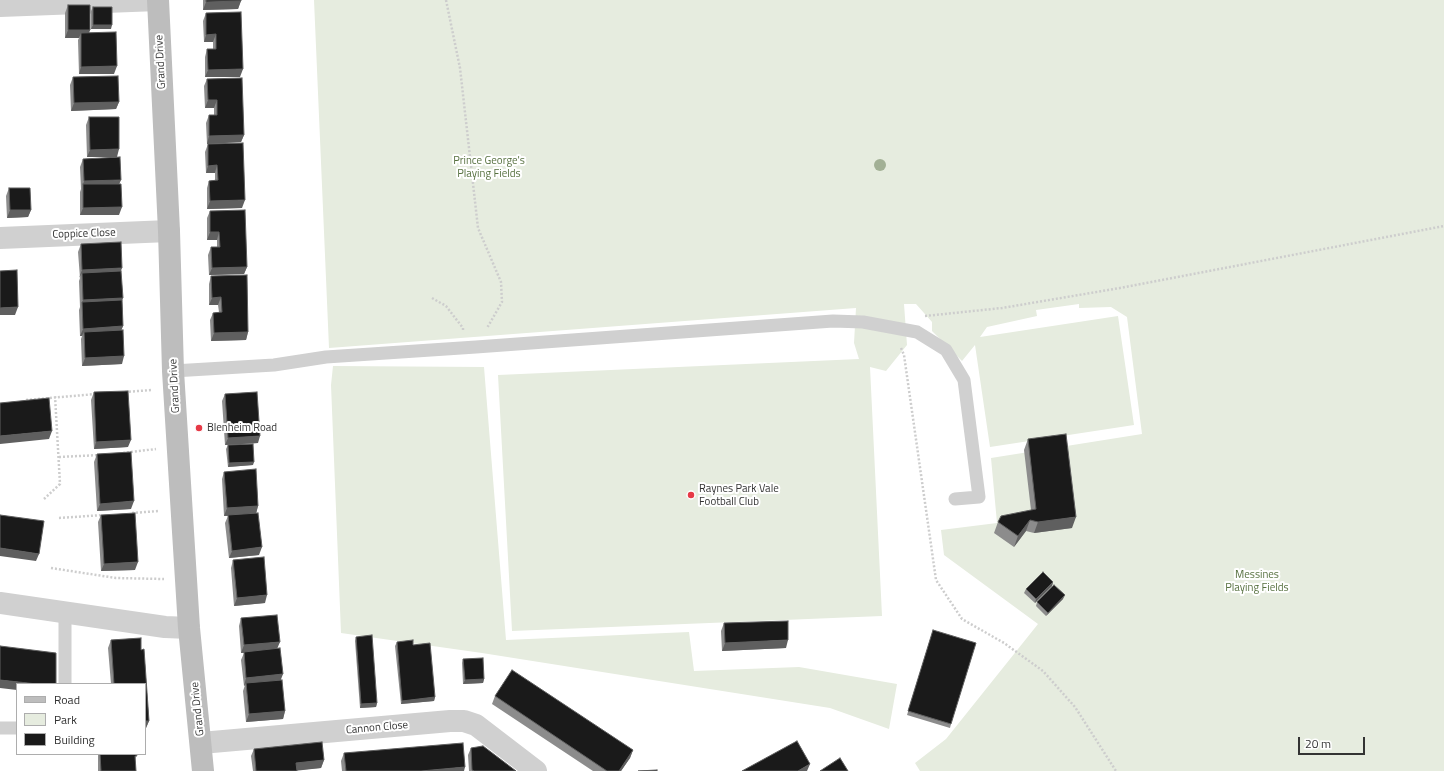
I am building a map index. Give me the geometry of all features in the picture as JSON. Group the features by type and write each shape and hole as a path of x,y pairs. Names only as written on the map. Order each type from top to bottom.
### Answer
{"main road":[{"name":"Grand Drive","path":"158,0 169,231 174,380 189,628 203,771"}],"street":[{"path":"0,6 158,0"},
{"name":"Coppice Close","path":"0,238 169,231"},
{"path":"0,603 165,627 189,628"},
{"name":"Cannon Close","path":"201,744 450,721 464,721 476,725 536,771"}],"lane":[{"path":"174,380 326,357 833,321 863,322 917,332 946,350 964,380 979,497 955,499"},
{"path":"64,612 65,683"},
{"path":"0,728 16,728"}],"path":[{"path":"446,0 460,68 478,228 501,282 502,302 476,347"},
{"path":"1116,771 1075,707 1043,671 1004,643 962,619 936,580 904,355 897,336 887,326 903,320 932,314 1002,308 1120,288 1444,226"},
{"path":"432,298 446,306 463,328 464,340 454,349"},
{"path":"119,392 174,380"},
{"path":"24,400 55,396 103,393"},
{"path":"44,499 60,484 55,396"},
{"path":"118,454 178,446"},
{"path":"58,457 103,454"},
{"path":"128,514 182,510"},
{"path":"59,518 105,515"},
{"path":"51,568 116,578 186,579"}],"green space":[{"path":"314,0 1444,0 1444,771 920,771 915,763 946,739 1038,624 944,555 941,530 997,523 991,458 1142,434 1127,317 1111,307 1079,308 1079,304 1036,310 1037,316 987,327 980,337 1118,316 1134,425 990,447 975,345 962,361 932,331 932,322 916,304 904,304 907,345 886,371 870,367 882,616 512,631 498,375 859,359 854,343 856,308 329,348"},
{"path":"333,366 484,367 506,640 689,632 694,671 799,667 897,684 889,729 830,708 482,653 341,633 331,385"}],"building":[{"path":"206,0 241,0 241,1 206,2"},
{"path":"68,5 90,5 90,30 68,30"},
{"path":"93,7 112,7 112,25 93,25"},
{"path":"241,12 243,69 208,70 207,49 216,49 216,34 206,35 206,13"},
{"path":"116,32 117,66 81,67 81,33"},
{"path":"118,76 119,102 74,103 73,77"},
{"path":"242,78 244,135 209,136 209,115 217,115 217,100 208,100 207,79"},
{"path":"89,117 119,117 119,149 90,150"},
{"path":"243,143 245,200 210,201 209,181 218,180 217,165 208,166 208,144"},
{"path":"120,157 121,180 84,181 83,159"},
{"path":"83,184 121,184 122,207 83,208"},
{"path":"9,188 30,188 31,210 10,210"},
{"path":"245,210 247,267 212,268 211,247 220,247 219,232 210,232 210,211"},
{"path":"121,242 122,268 82,270 81,244"},
{"path":"17,270 18,307 0,308 0,271"},
{"path":"121,271 123,298 83,300 82,273"},
{"path":"247,275 248,332 214,333 213,313 222,312 221,297 212,298 211,276"},
{"path":"122,300 123,326 83,329 82,302"},
{"path":"123,330 124,356 85,358 84,332"},
{"path":"128,391 131,440 96,442 94,392"},
{"path":"257,392 260,436 228,438 225,394"},
{"path":"49,398 52,431 0,436 0,403"},
{"path":"1066,434 1076,517 1038,522 1030,520 1018,536 998,522 1001,516 1036,509 1028,439"},
{"path":"253,444 254,462 229,463 228,445"},
{"path":"131,452 134,501 100,504 97,454"},
{"path":"256,469 258,506 227,508 224,472"},
{"path":"135,513 138,562 104,564 101,515"},
{"path":"258,513 262,547 232,551 228,515"},
{"path":"0,515 44,521 39,554 0,548"},
{"path":"264,557 267,595 237,598 233,560"},
{"path":"1043,572 1053,582 1036,599 1026,589"},
{"path":"1054,585 1065,595 1048,613 1037,602"},
{"path":"277,615 280,642 244,645 241,618"},
{"path":"788,621 788,640 725,643 724,623"},
{"path":"933,630 976,643 951,724 908,711"},
{"path":"372,635 377,703 361,704 356,637"},
{"path":"141,638 141,650 144,649 149,721 146,721 146,683 114,683 111,640"},
{"path":"413,640 413,645 430,643 435,697 402,701 397,642"},
{"path":"0,646 56,653 56,683 28,683 0,680"},
{"path":"280,648 283,674 246,678 244,652"},
{"path":"483,658 484,679 465,680 463,659"},
{"path":"512,670 633,750 619,771 607,771 495,696"},
{"path":"282,680 285,711 249,714 246,683"},
{"path":"797,741 810,764 798,771 742,771"},
{"path":"322,742 324,760 296,763 297,771 256,771 254,749"},
{"path":"463,743 465,767 421,771 346,771 344,753"},
{"path":"483,746 516,771 472,770 471,748"},
{"path":"100,755 137,756 135,756 136,771 101,771"},
{"path":"840,758 848,771 820,771"}],"place":[{"name":"Blenheim Road","path":"199,428"},
{"name":"Raynes Park Vale Football Club","path":"691,495"}],"park label":[{"name":"Prince George's Playing Fields","path":"489,167"},
{"name":"Messines Playing Fields","path":"1257,581"}]}
